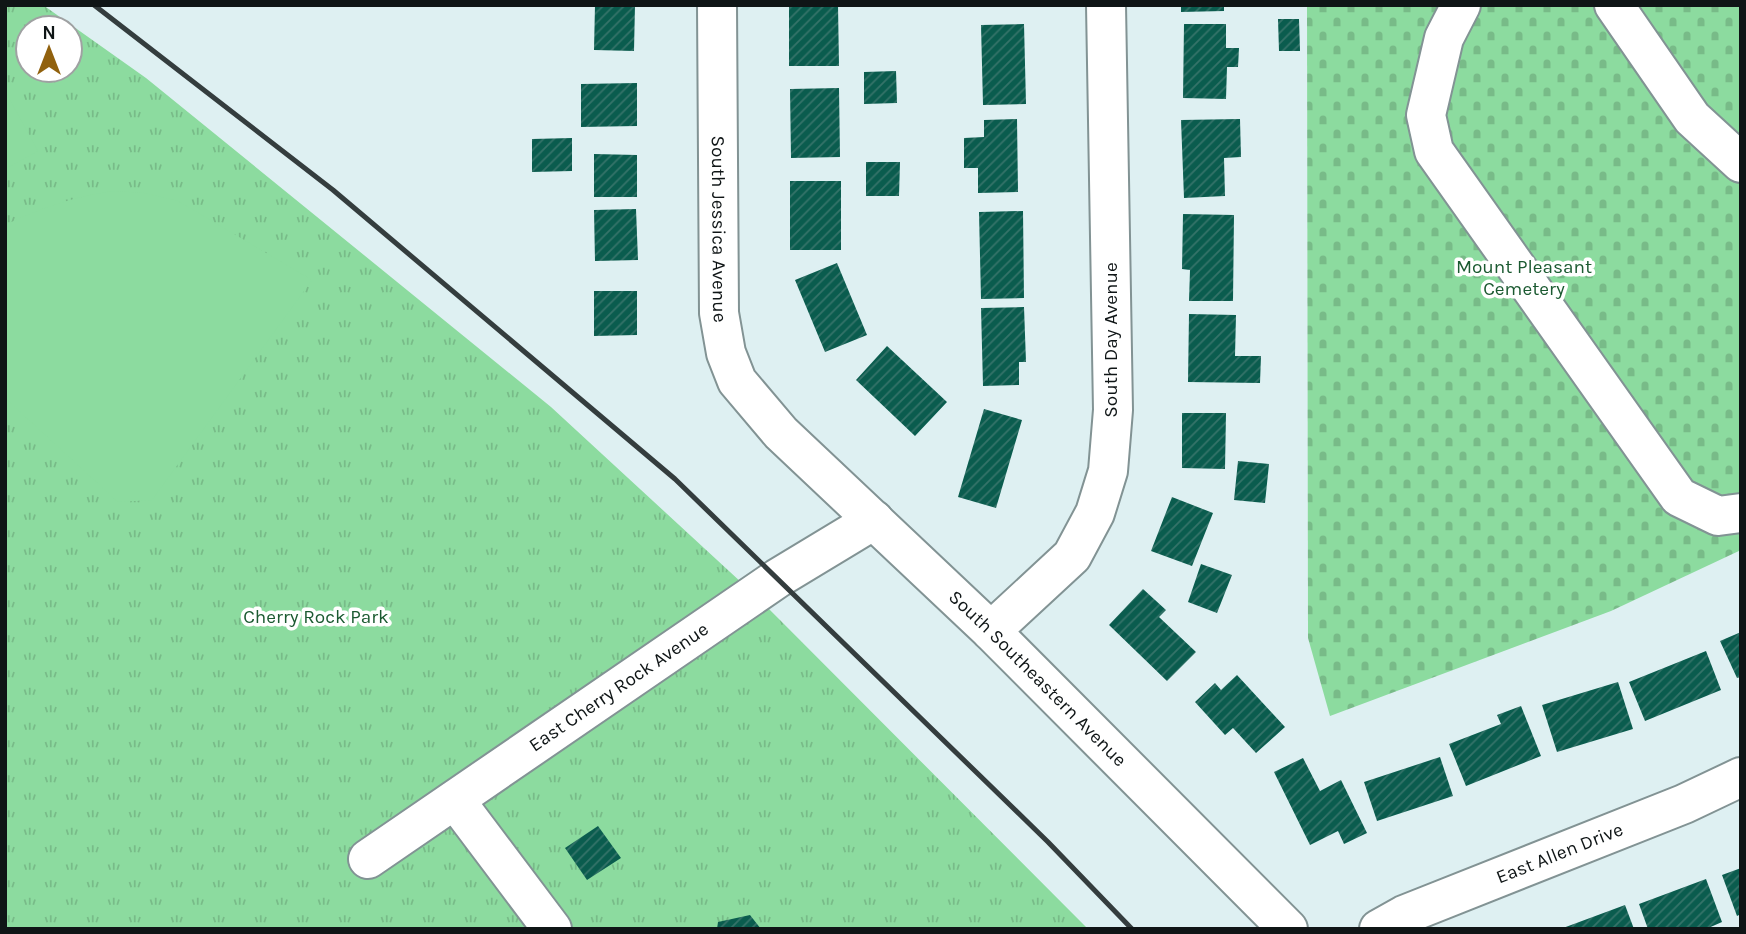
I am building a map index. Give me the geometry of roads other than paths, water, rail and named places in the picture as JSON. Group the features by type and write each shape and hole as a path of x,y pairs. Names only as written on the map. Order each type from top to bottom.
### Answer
{"street":[{"name":"South Jessica Avenue","path":"717,5 719,313 726,353 737,381 781,433"},
{"name":"South Day Avenue","path":"991,631 1072,556 1095,513 1108,471 1113,410 1106,5"},
{"path":"1461,5 1444,38 1426,115 1434,151 1679,497 1718,516 1741,513"},
{"path":"1614,5 1692,118 1741,163"},
{"name":"South Southeastern Avenue","path":"781,433 991,631 1287,929"},
{"name":"East Cherry Rock Avenue","path":"368,859 778,579 874,520"},
{"name":"East Allen Drive","path":"1378,929 1404,915 1684,804 1741,777"},
{"path":"455,800 552,929"}],"railway":[{"path":"94,5 333,190 675,479 1048,842 1132,929"}],"park label":[{"name":"Mount Pleasant Cemetery","path":"1524,278"},
{"name":"Cherry Rock Park","path":"316,617"}]}
